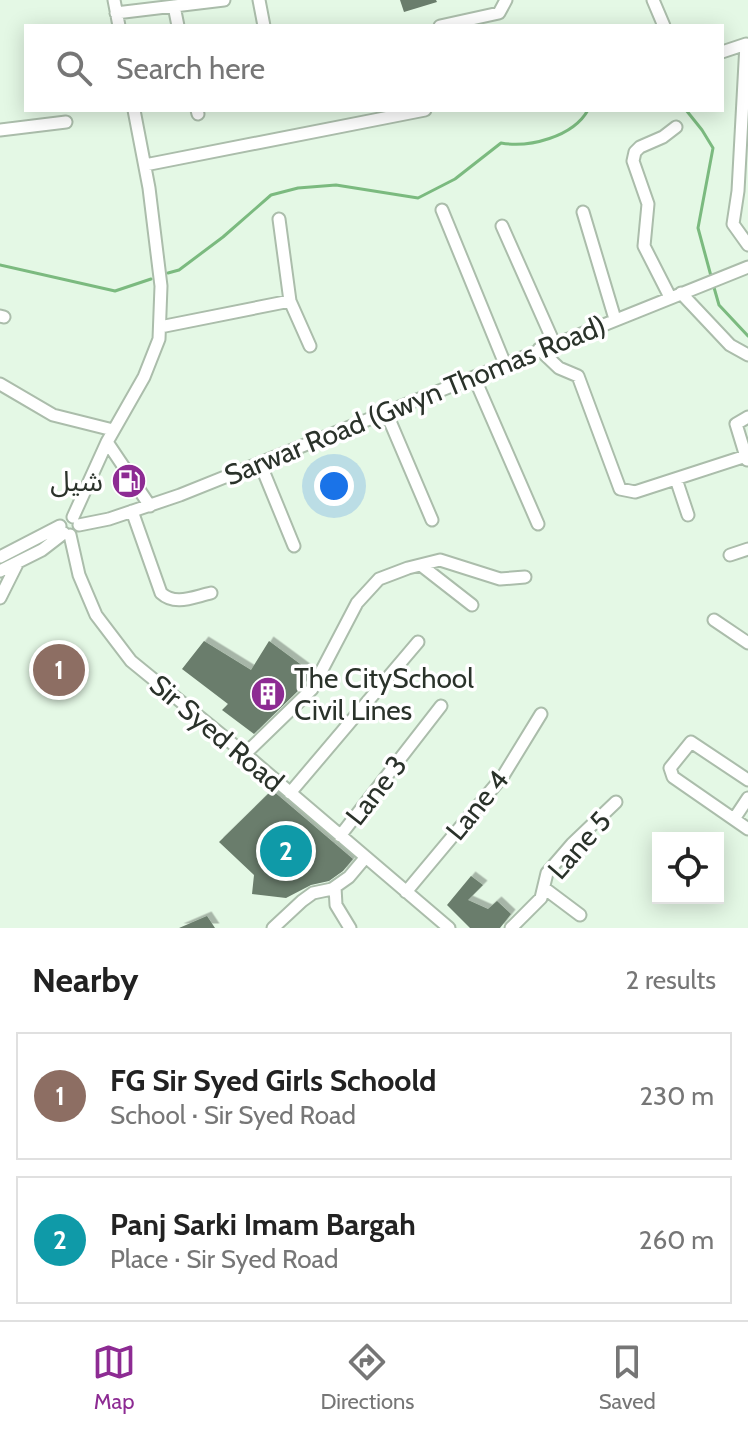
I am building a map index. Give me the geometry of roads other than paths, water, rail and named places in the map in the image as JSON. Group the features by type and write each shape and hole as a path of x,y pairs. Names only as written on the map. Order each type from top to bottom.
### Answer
{"street":[{"path":"114,0 119,24"},
{"path":"116,13 224,0"},
{"path":"259,0 264,24"},
{"path":"449,24 499,13 506,0"},
{"path":"653,0 663,24"},
{"path":"174,6 178,24"},
{"path":"724,51 746,44 738,191 733,224 748,245"},
{"path":"0,557 65,531 77,532 76,521 107,442 153,359 159,339 161,286 145,165 134,112"},
{"path":"145,165 415,112"},
{"path":"0,130 66,122"},
{"path":"676,127 635,152 633,161 648,204 644,246 675,295 730,345 748,355"},
{"path":"442,210 505,364"},
{"path":"583,212 615,319"},
{"path":"279,219 290,301 310,346"},
{"path":"502,226 554,343"},
{"name":"Sarwar Road (Gwyn Thomas Road)","path":"76,521 150,506 748,267"},
{"path":"160,327 290,301"},
{"path":"539,349 559,368 578,376 620,489 635,492 747,459 736,424 748,417"},
{"path":"474,377 538,524"},
{"path":"0,384 53,415 113,430"},
{"path":"386,412 432,520"},
{"path":"107,442 150,506"},
{"path":"260,463 294,546"},
{"path":"676,479 688,515"},
{"path":"132,511 161,593 169,600 178,601 211,593"},
{"path":"65,531 65,517 76,521"},
{"path":"0,571 42,550 65,531"},
{"name":"Sir Syed Road","path":"65,531 96,615 131,661 449,928"},
{"path":"730,555 748,549"},
{"path":"245,754 312,689 357,603 379,579 440,560 500,579 525,577"},
{"path":"0,598 18,562"},
{"path":"422,566 472,605"},
{"path":"714,620 748,643"},
{"path":"290,793 418,642"},
{"name":"Lane 3","path":"340,836 441,706"},
{"name":"Lane 4","path":"406,892 503,776 541,714"},
{"path":"748,780 691,742 670,768 673,777 748,829"},
{"path":"734,819 748,798"},
{"name":"Lane 5","path":"511,928 541,898 547,873 616,802"},
{"path":"273,928 313,893 335,887 349,877 365,858"},
{"path":"335,887 336,905 350,928"},
{"name":"Lane 5","path":"544,888 580,915"}],"waterway":[{"path":"168,273 179,270 223,237 271,195 298,188 336,185 418,198 455,179 501,143 524,144 561,134 586,112"},
{"path":"688,112 713,148 698,228 711,276"},
{"path":"0,265 115,291 151,279"},
{"path":"713,284 719,305 748,336"}],"place":[{"name":"شیل","path":"129,481"},
{"name":"FG Sir Syed Girls Schoold","path":"59,670"},
{"name":"The CitySchool Civil Lines","path":"268,694"},
{"name":"Panj Sarki Imam Bargah","path":"286,851"}]}
